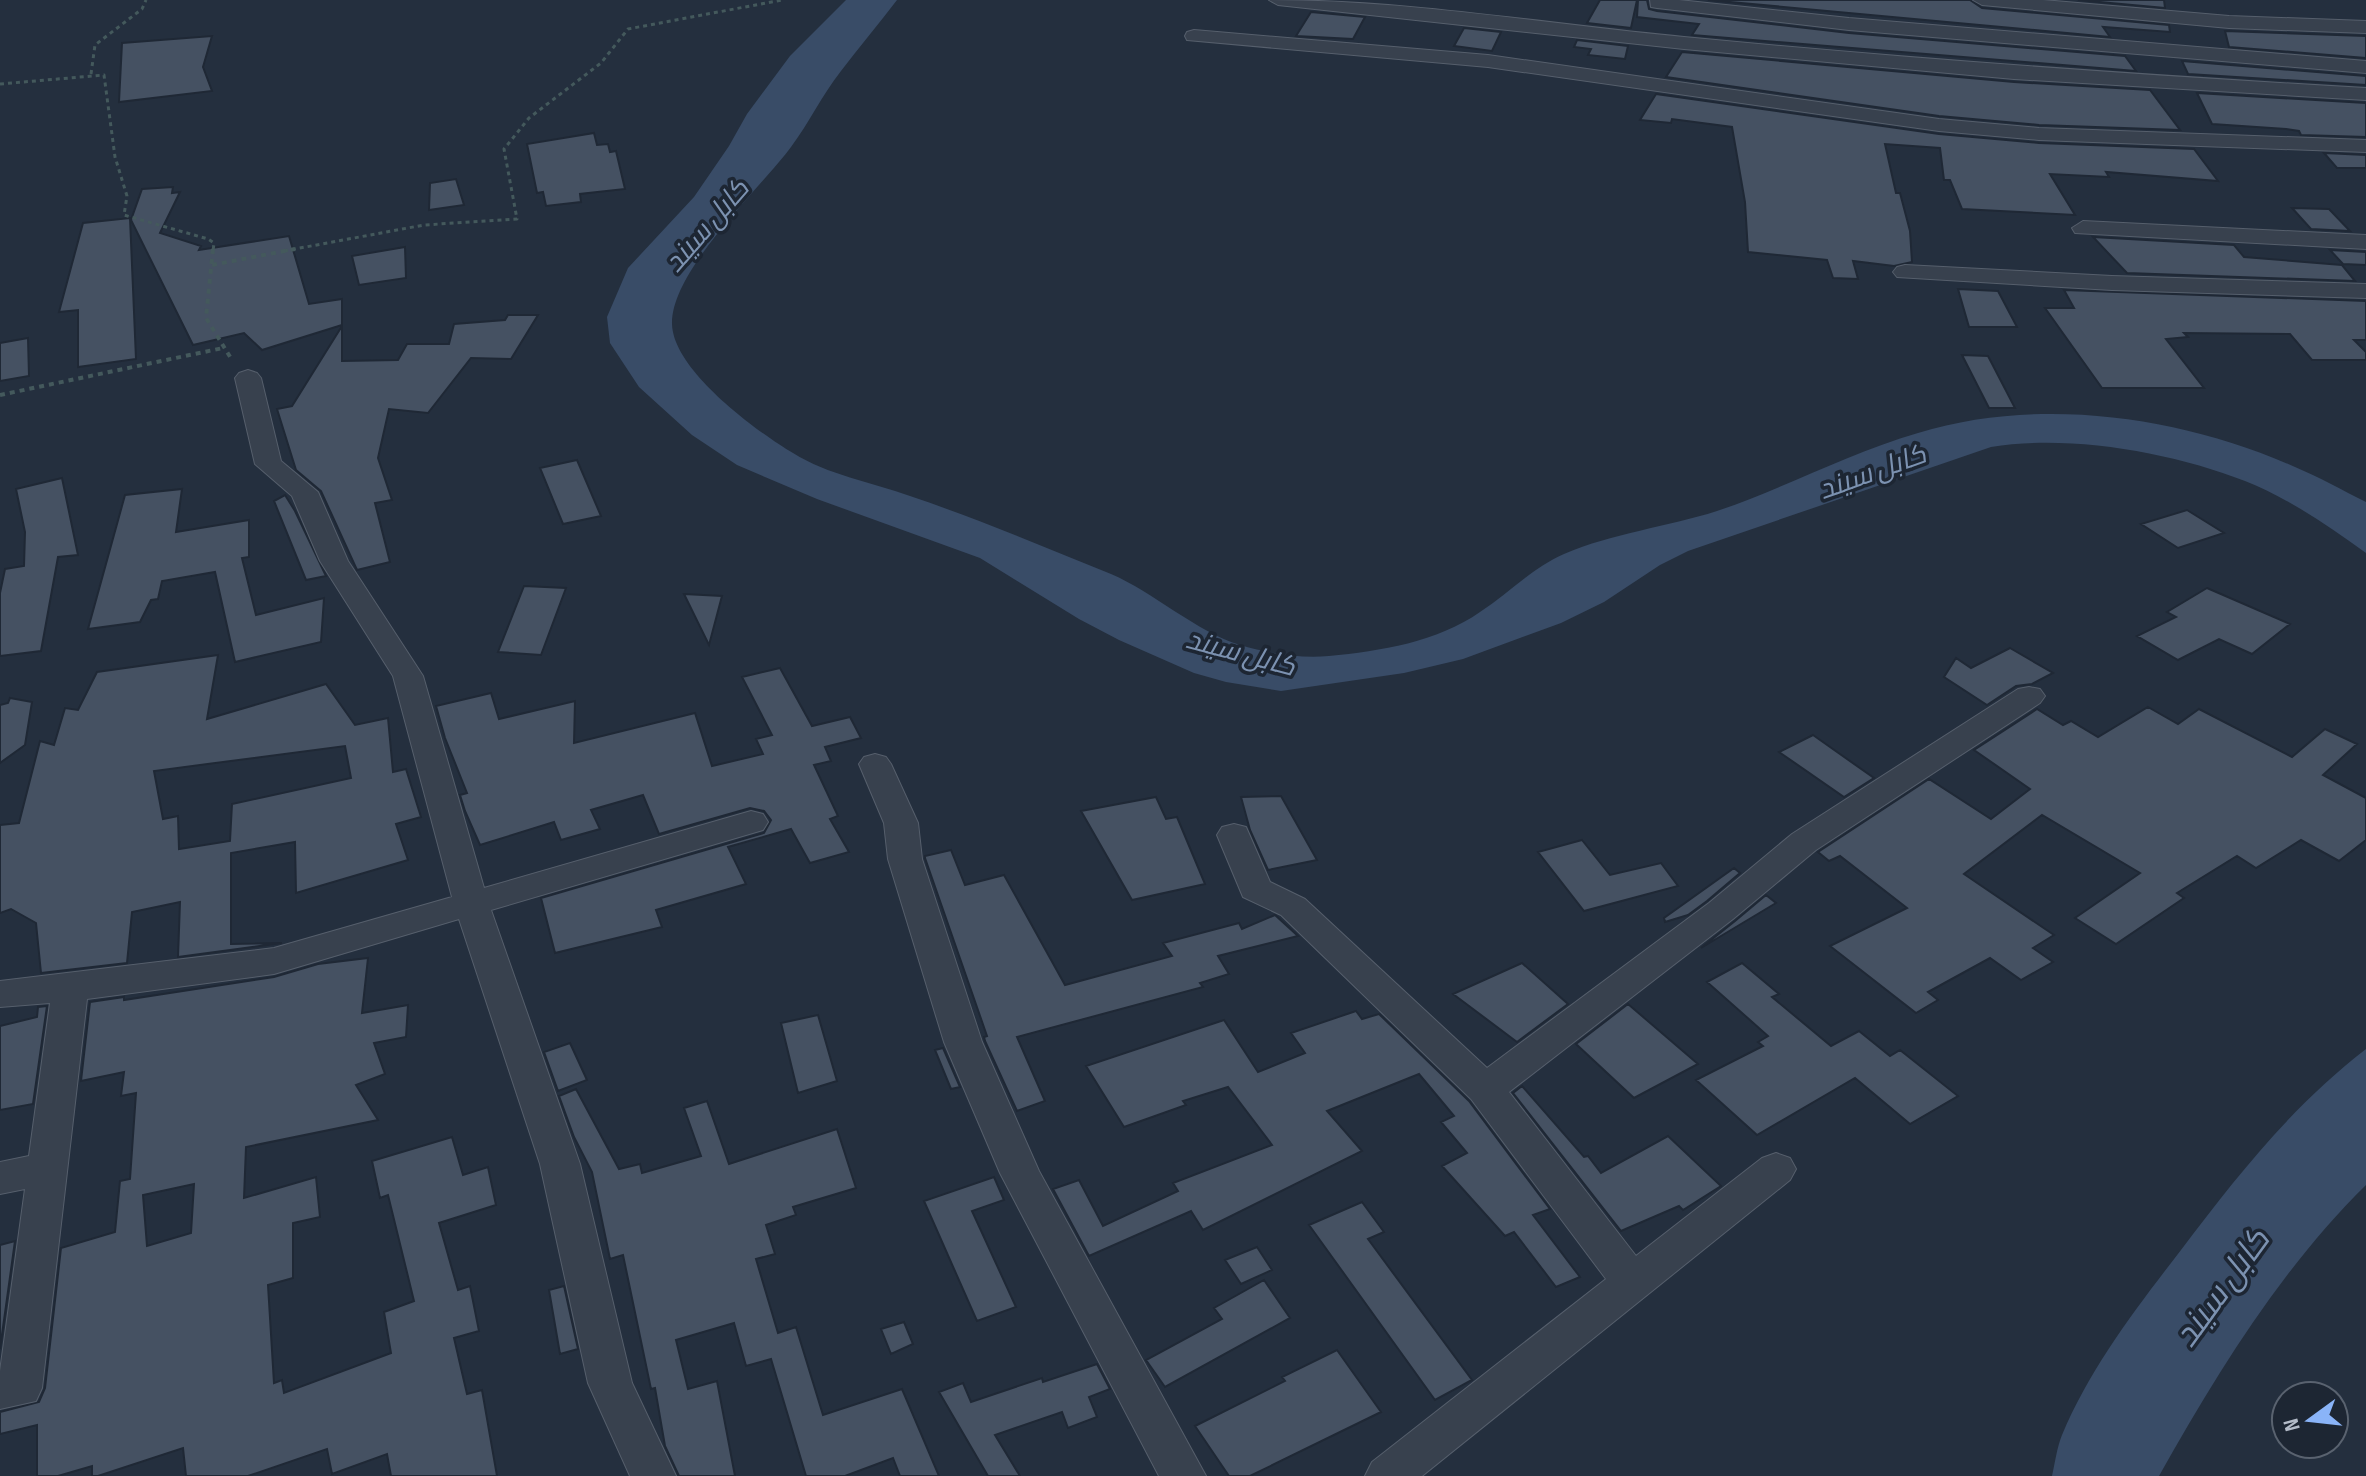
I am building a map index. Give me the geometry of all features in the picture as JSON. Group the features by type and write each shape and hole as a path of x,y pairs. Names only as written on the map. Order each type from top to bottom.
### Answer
{"street":[{"path":"1278,0 1684,43 2014,73 2366,94"},
{"path":"1982,0 2229,22 2366,27"},
{"path":"1657,3 1849,24 2366,67"},
{"path":"1194,36 1488,61 1954,126 2039,134 2366,146"},
{"path":"2083,228 2366,242"},
{"path":"1905,272 2112,283 2366,291"},
{"path":"248,378 268,464 304,492 334,561 408,676 471,902 560,1164 610,1383 653,1476"},
{"path":"1485,1089 1721,911 1804,842 2029,696"},
{"path":"875,764 901,823 905,859 963,1042 1007,1144 1094,1314 1183,1476"},
{"path":"0,994 70,988 274,961 751,822"},
{"path":"1234,835 1255,889 1293,907 1485,1089 1632,1282"},
{"path":"0,1390 20,1388 70,988"},
{"path":"0,1178 49,1168"},
{"path":"1388,1476 1776,1169"}],"path":[{"path":"91,74 95,45 142,9 146,0"},
{"path":"212,265 424,225 517,219 504,149 529,118 601,63 628,29 782,0"},
{"path":"0,84 104,75 115,157 127,196 124,215 214,243 206,318 223,348 248,378"},
{"path":"0,395 223,348"}],"water":[{"name":"کابل سيند","path":"846,0 897,0 834,80 791,147 720,231 686,279 676,303 672,324 676,342 686,360 719,398 739,415 806,461 961,514 1111,574 1208,631 1240,645 1284,655 1318,657 1368,651 1427,638 1446,631 1491,605 1541,566 1564,554 1621,535 1717,511 1867,450 1918,433 1964,422 2012,416 2060,414 2109,417 2157,424 2251,449 2366,502 2366,553 2323,523 2261,488 2185,462 2086,444 1991,447 1688,551 1660,565 1604,602 1561,623 1463,659 1404,673 1281,691 1194,673 1079,619 980,558 817,499 737,465 692,435 639,387 610,343 607,317 628,268 694,197 747,114 790,56"},
{"name":"کابل سيند","path":"2366,1049 2366,1185 2306,1252 2252,1323 2159,1476 2052,1476 2060,1440 2073,1410 2100,1362 2148,1294 2267,1143 2314,1094"}],"building":[{"path":"1600,0 1637,0 1631,28 1587,23"},
{"path":"1638,0 1647,0 1649,9 1657,11 1849,33 2125,56 2136,71 1692,35 1699,24 1637,17"},
{"path":"1708,0 1970,0 1982,8 2169,25 2170,32 2103,27 2110,37"},
{"path":"2078,0 2164,0 2165,8"},
{"path":"1311,12 1365,17 1353,39 1296,36"},
{"path":"1464,28 1501,32 1492,51 1454,46"},
{"path":"2225,31 2366,36 2366,58 2229,47"},
{"path":"212,36 203,67 212,91 119,102 122,43"},
{"path":"1577,40 1628,46 1625,59 1588,55 1591,49 1574,47"},
{"path":"1682,52 2014,82 2150,90 2180,130 2039,125 1939,116 1666,77"},
{"path":"2182,61 2366,76 2366,85 2188,74"},
{"path":"2197,93 2366,103 2366,137 2301,135 2299,131 2286,129 2212,124"},
{"path":"1656,94 1939,134 2039,143 2194,149 2218,181 2106,172 2109,177 2050,174 2075,215 1962,209 1950,180 1944,180 1940,148 1885,144 1896,193 1900,193 1910,231 1912,262 1894,266 1853,261 1858,279 1833,278 1827,260 1748,252 1745,202 1732,127 1672,119 1671,123 1640,120"},
{"path":"594,133 597,145 608,144 610,152 616,151 625,189 580,194 581,202 546,206 543,192 537,193 527,144"},
{"path":"2324,153 2366,155 2366,168 2337,168"},
{"path":"456,179 464,205 429,210 430,183"},
{"path":"173,187 172,193 180,192 160,233 201,246 199,250 289,236 309,304 342,299 342,325 262,350 244,333 193,345 131,220 142,189"},
{"path":"2292,208 2329,209 2350,231 2311,229"},
{"path":"130,218 136,359 78,367 78,310 59,312 83,223"},
{"path":"2093,237 2234,245 2244,257 2342,265 2355,281 2127,273"},
{"path":"405,247 406,278 359,285 352,256"},
{"path":"2330,250 2366,252 2366,265 2343,264"},
{"path":"1958,289 1998,291 2017,327 1969,327"},
{"path":"2064,290 2366,301 2366,340 2354,340 2366,352 2366,360 2312,360 2290,334 2184,333 2188,337 2166,339 2204,388 2102,388 2045,308 2074,308"},
{"path":"508,315 538,315 511,359 471,358 428,413 389,409 378,458 392,500 375,503 390,562 357,570 321,491 296,470 277,409 292,406 342,326 342,361 398,360 407,344 449,344 454,324 505,320"},
{"path":"28,338 29,376 0,381 0,343"},
{"path":"1962,355 1988,356 2015,408 1989,408"},
{"path":"577,460 601,516 563,524 540,468"},
{"path":"62,478 78,555 58,557 41,651 0,656 0,593 5,569 24,566 25,532 16,489"},
{"path":"182,489 176,532 249,520 249,557 242,558 256,615 324,598 321,642 235,662 215,572 162,581 158,599 151,600 140,622 88,629 125,495"},
{"path":"285,495 326,576 306,580 274,501"},
{"path":"2187,510 2224,533 2178,548 2141,524"},
{"path":"524,586 566,588 541,655 498,652"},
{"path":"2207,588 2290,624 2252,654 2219,639 2178,660 2137,636 2176,617 2167,612"},
{"path":"684,594 722,596 709,645"},
{"path":"2010,648 2053,673 2032,684 2016,686 1987,705 1944,677 1956,658 1971,668"},
{"path":"218,655 207,719 326,684 355,725 388,718 393,772 406,769 421,817 396,824 408,860 296,893 295,842 231,853 231,944 282,943 178,957 180,902 132,912 127,963 41,973 36,923 11,909 0,913 0,825 19,823 40,741 54,745 65,708 78,710 97,672","holes":["345,746 351,778 232,804 230,841 179,849 178,816 163,819 154,771"]},
{"path":"780,668 812,726 850,717 861,738 825,747 831,761 814,765 838,816 830,819 849,852 810,863 791,829 728,847 746,884 656,910 662,927 555,953 541,898 764,833 771,820 764,811 750,808 659,834 643,795 591,810 600,829 561,840 554,822 480,845 465,811 460,795 467,793 436,706 491,693 499,719 575,701 574,743 695,713 712,766 763,754 756,739 772,735 742,677"},
{"path":"10,698 32,702 25,745 0,763 0,705 8,703"},
{"path":"2148,707 2178,724 2199,709 2292,757 2325,729 2357,744 2323,775 2366,798 2366,840 2339,861 2301,840 2256,868 2237,856 2177,893 2184,898 2116,944 2075,918 2140,873 2042,815 1964,874 2054,935 2033,948 2053,962 2021,980 1990,958 1928,992 1938,1000 1916,1013 1830,946 1907,908 1840,856 1829,861 1818,852 1929,779 1991,819 2030,789 1974,750 2037,709 2063,725 2071,721 2098,737"},
{"path":"1813,735 1874,778 1844,797 1779,752"},
{"path":"1281,796 1317,860 1268,870 1250,830 1241,797"},
{"path":"1156,797 1166,819 1177,817 1205,884 1132,900 1081,811"},
{"path":"1582,840 1610,875 1661,863 1678,886 1584,911 1538,852"},
{"path":"951,850 965,885 1004,875 1065,985 1172,956 1163,943 1239,923 1242,929 1275,915 1298,936 1218,956 1229,974 1200,983 1203,987 1017,1037 1045,1101 1017,1111 985,1041 984,1037 987,1036 925,858"},
{"path":"1734,868 1740,873 1707,901 1688,915 1665,922 1664,918"},
{"path":"1766,895 1776,903 1701,948 1735,921"},
{"path":"368,958 362,1013 408,1005 406,1037 374,1043 385,1074 356,1085 378,1120 246,1147 244,1198 316,1177 320,1217 293,1223 293,1278 268,1285 274,1383 282,1380 284,1393 391,1353 384,1312 414,1301 388,1195 380,1198 372,1161 452,1137 463,1175 488,1167 496,1205 439,1223 458,1290 470,1286 479,1331 454,1338 467,1394 482,1390 497,1476 391,1476 387,1454 332,1474 327,1449 248,1476 186,1476 183,1448 98,1476 92,1476 92,1466 58,1476 37,1476 37,1425 0,1434 0,1412 39,1402 45,1388 61,1248 115,1232 120,1181 130,1179 136,1093 121,1096 124,1072 81,1081 90,1002 124,997 124,1000 274,977 318,964","holes":["194,1184 191,1233 147,1246 143,1195"]},
{"path":"1522,963 1568,1004 1517,1042 1453,994"},
{"path":"1742,963 1779,994 1772,997 1831,1046 1859,1031 1890,1056 1900,1050 1958,1096 1910,1124 1855,1078 1757,1135 1696,1080 1763,1046 1758,1042 1768,1036 1707,982"},
{"path":"1628,1004 1698,1064 1634,1098 1576,1044"},
{"path":"47,1006 33,1104 0,1110 0,1026 37,1017 38,1007"},
{"path":"1356,1011 1362,1019 1379,1014 1469,1101 1550,1209 1533,1215 1580,1277 1556,1287 1514,1232 1505,1236 1442,1166 1467,1153 1441,1122 1454,1116 1419,1074 1327,1111 1362,1151 1203,1230 1191,1211 1089,1256 1053,1189 1079,1180 1103,1226 1178,1191 1173,1183 1272,1145 1228,1087 1183,1101 1186,1105 1124,1127 1086,1066 1224,1020 1258,1072 1305,1053 1291,1033"},
{"path":"818,1015 837,1081 798,1093 781,1023"},
{"path":"570,1043 587,1080 558,1091 544,1052"},
{"path":"943,1048 960,1087 951,1089 935,1050"},
{"path":"1522,1086 1601,1173 1668,1136 1721,1186 1683,1210 1679,1206 1621,1231 1513,1093"},
{"path":"576,1089 619,1169 640,1164 642,1173 701,1156 684,1108 707,1101 729,1164 837,1129 856,1188 793,1207 796,1215 766,1225 775,1254 756,1259 778,1333 796,1327 823,1415 902,1389 939,1476 900,1476 893,1458 845,1476 806,1476 771,1359 746,1366 734,1323 676,1340 688,1389 717,1381 735,1476 679,1476 665,1446 655,1388 651,1389 623,1255 610,1259 592,1172 574,1137 559,1096"},
{"path":"994,1177 1004,1200 972,1211 1016,1307 977,1321 924,1201"},
{"path":"1362,1202 1384,1232 1368,1239 1472,1380 1435,1400 1309,1225"},
{"path":"15,1241 0,1349 0,1245"},
{"path":"1257,1247 1272,1270 1241,1284 1225,1260"},
{"path":"1264,1280 1290,1318 1165,1387 1146,1360 1222,1319 1214,1308"},
{"path":"564,1286 578,1349 560,1354 549,1290"},
{"path":"904,1322 913,1344 891,1354 881,1329"},
{"path":"1337,1350 1381,1412 1250,1476 1229,1476 1195,1426 1285,1381 1282,1377"},
{"path":"1097,1364 1110,1389 1089,1397 1097,1417 1068,1428 1062,1412 995,1435 1020,1476 988,1476 939,1392 963,1383 971,1402 1042,1378 1043,1382"}]}
